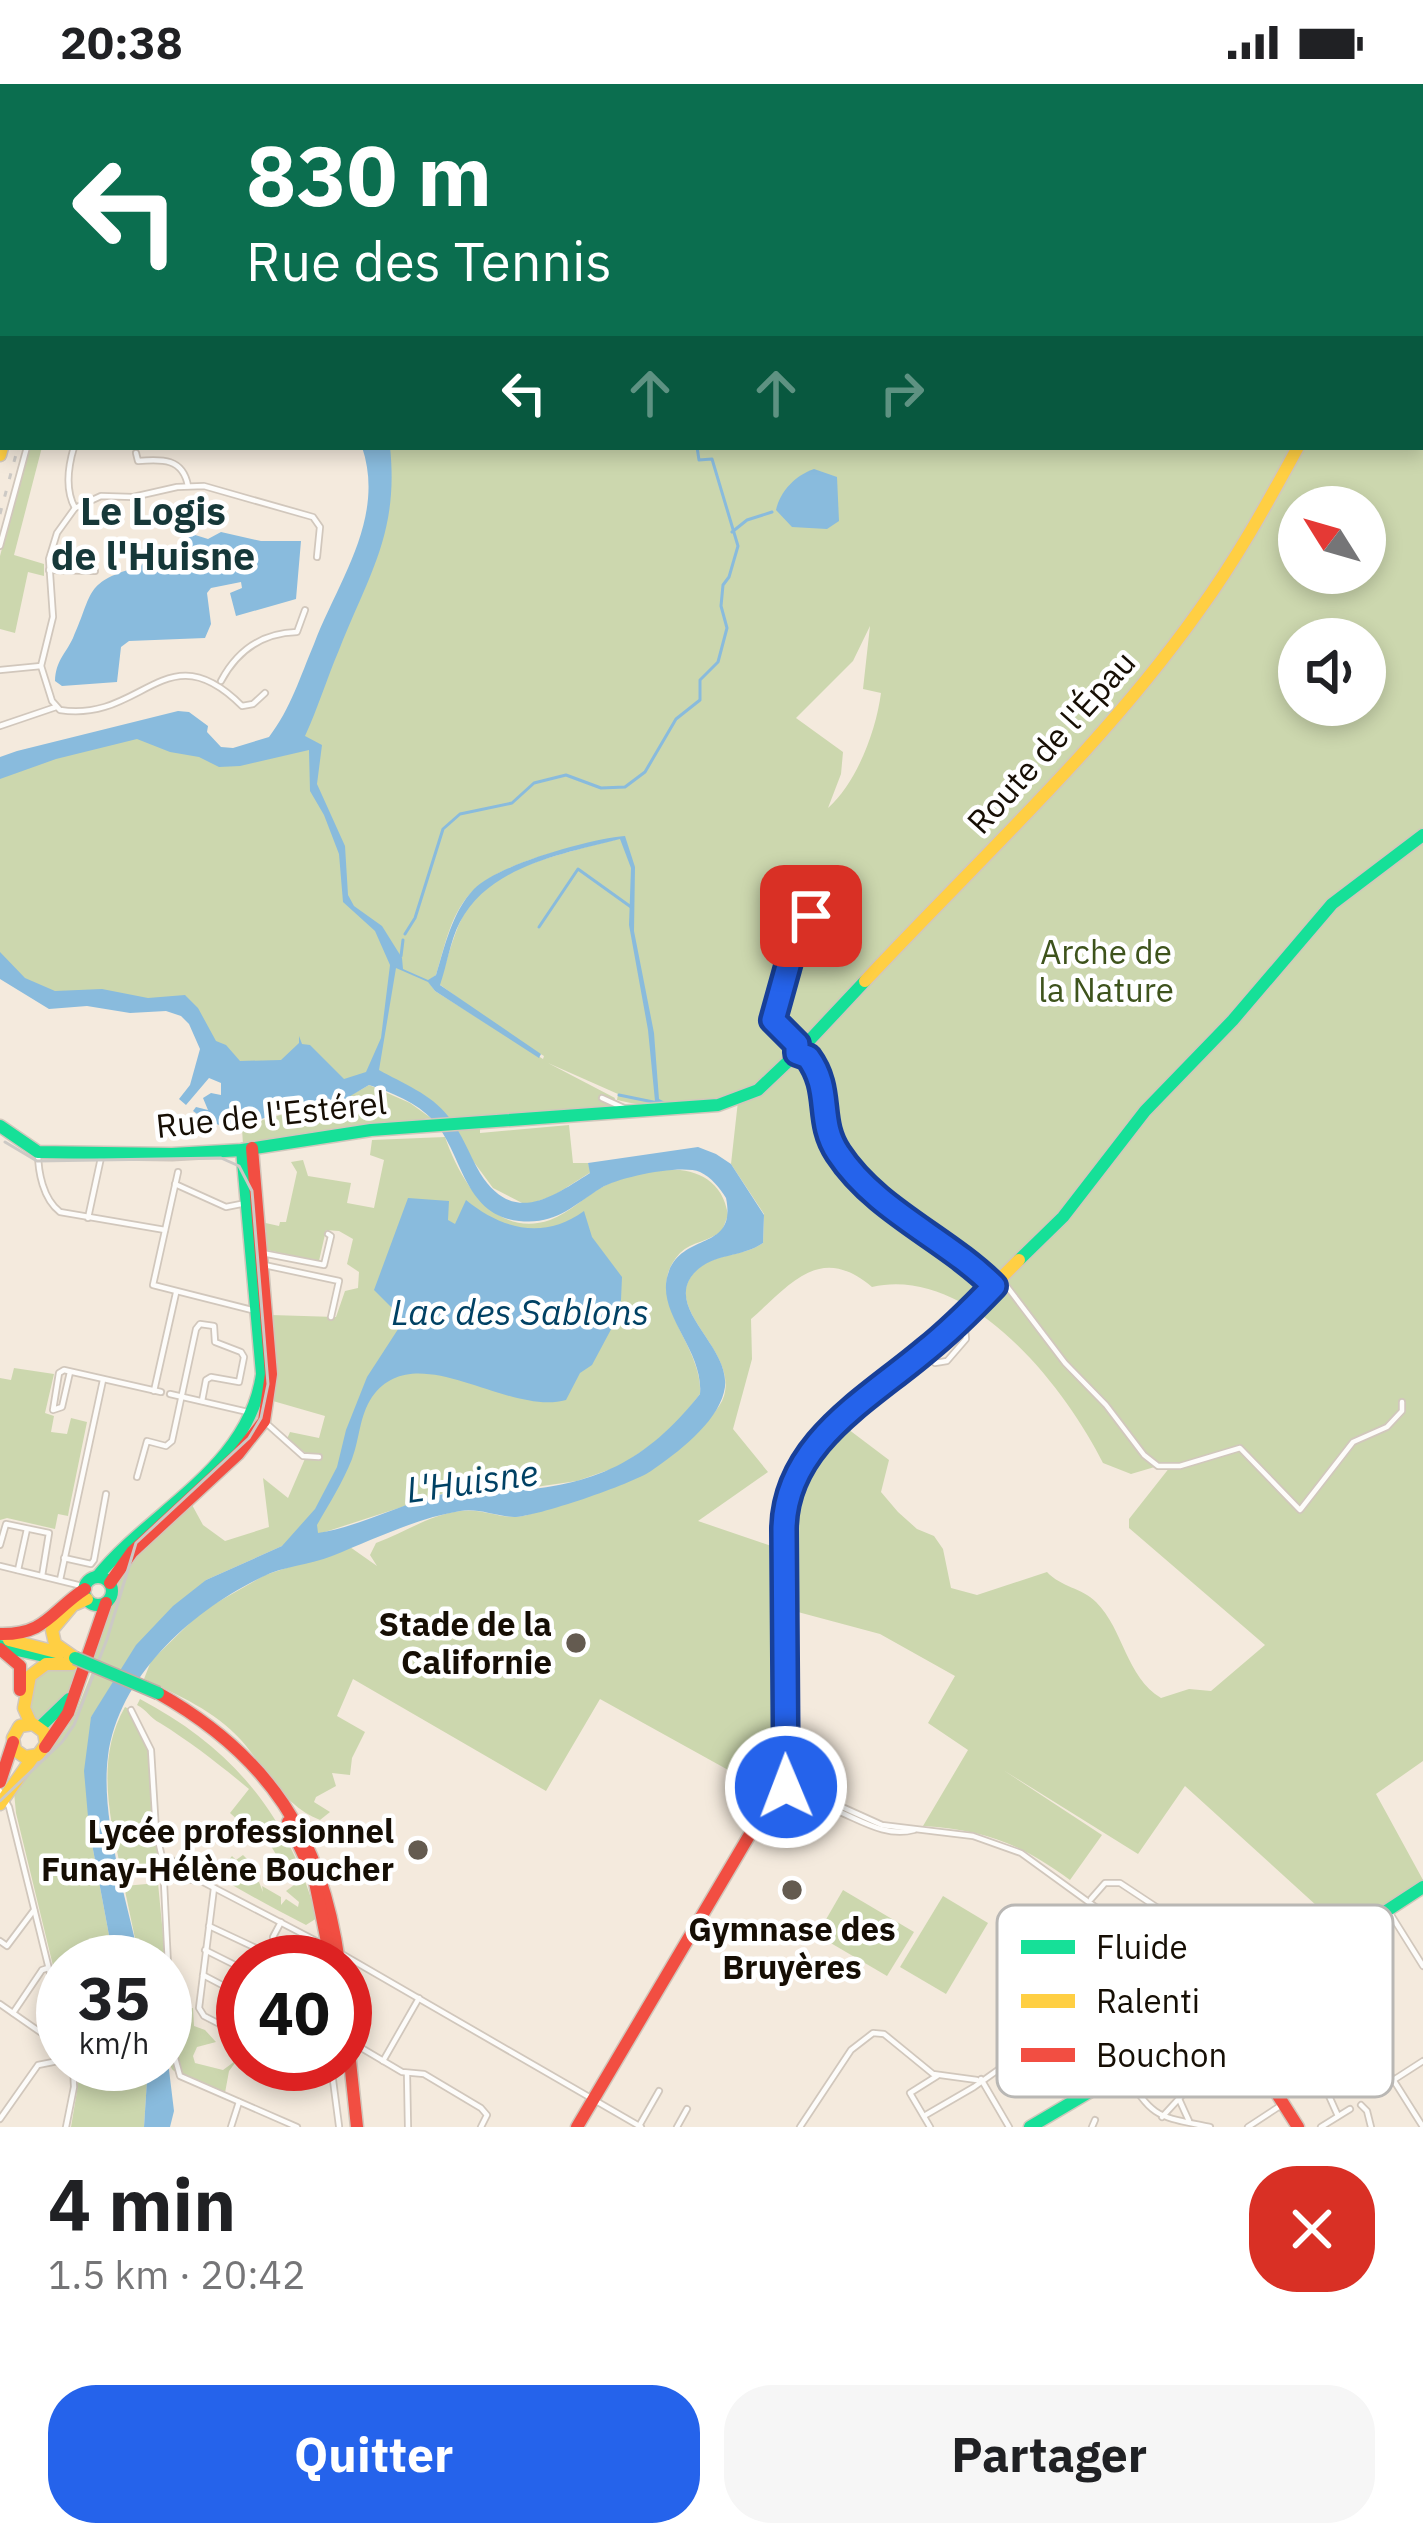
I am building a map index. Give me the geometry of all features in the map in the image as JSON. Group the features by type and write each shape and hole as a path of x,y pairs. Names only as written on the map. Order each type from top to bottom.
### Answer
{"street":[{"path":"0,546 26,450"},
{"path":"74,450 69,482 76,508"},
{"name":"Route de l'Épau","path":"801,1048 1116,719 1261,520 1296,450"},
{"path":"136,453 138,461 174,462 185,472 188,486"},
{"path":"56,707 41,666 52,617 49,570 57,533 76,508 101,496 133,496 188,486 228,490 266,506 313,517 320,527 317,557"},
{"path":"49,570 95,571"},
{"path":"220,684 252,645 277,633 297,632 305,610"},
{"path":"0,670 41,666"},
{"path":"0,726 56,707 70,712 98,710 127,701 163,679 186,674 220,684 242,706 266,693"},
{"path":"577,2127 758,1817 782,1796 784,1515 790,1486 808,1456 845,1414 961,1324 1063,1217 1165,1089 1233,1020 1332,904 1423,835"},
{"path":"811,916 793,948 773,1014 776,1026 801,1048 823,1079 826,1127 842,1159 904,1219 998,1282 1144,1455 1158,1466 1180,1466 1240,1448 1300,1510 1353,1442 1387,1426 1402,1411 1402,1402"},
{"path":"602,1097 631,1111 718,1105 758,1090 801,1048"},
{"name":"Rue de l'Estérel","path":"38,1152 247,1149 413,1126 631,1111"},
{"path":"2,1132 38,1152 39,1172 50,1202 60,1211 165,1230"},
{"path":"247,1149 246,1203 261,1311"},
{"path":"74,1661 55,1644 52,1630 92,1590 122,1545 235,1448 260,1418 263,1259 247,1149"},
{"path":"88,1218 103,1153"},
{"path":"178,1172 153,1286 261,1311"},
{"path":"175,1184 226,1207 246,1203"},
{"path":"263,1259 324,1265 328,1234"},
{"path":"263,1259 340,1281 331,1316"},
{"path":"70,1372 62,1407 52,1410 58,1373 70,1372 158,1392 176,1293"},
{"path":"136,1477 147,1441 166,1446 172,1441 200,1324 214,1326 214,1342 219,1347 241,1352 242,1377 233,1382 206,1380 202,1401"},
{"path":"923,1353 935,1364 947,1361 964,1342 961,1324"},
{"path":"60,1580 103,1380"},
{"path":"170,1394 260,1418 303,1456 320,1457"},
{"path":"64,1558 91,1564 94,1560 106,1494"},
{"path":"0,1545 6,1524 49,1533 42,1576"},
{"path":"18,1570 28,1528"},
{"path":"0,1566 92,1590"},
{"path":"1,1794 45,1747 68,1713 98,1630 100,1618 92,1590"},
{"path":"0,1642 39,1629 92,1590"},
{"path":"0,1642 74,1661 157,1696 223,1735 267,1780 291,1814 319,1867 333,1935"},
{"path":"0,1642 22,1672 18,1708 28,1726 46,1735 45,1747"},
{"path":"28,1726 24,1708 30,1676 46,1664 74,1661"},
{"path":"40,1935 1,1794 13,1742 28,1726 65,1705 78,1684"},
{"path":"157,1696 206,1730 264,1788 300,1842 329,1935"},
{"path":"131,1710 151,1750 156,1832 163,1862 172,2048 180,2076 297,2127"},
{"path":"13,1742 20,1754 33,1757"},
{"path":"782,1796 820,1803 879,1829 958,1833 999,1843 1034,1860 1095,1905"},
{"path":"163,1862 167,1858 178,1863 202,1882 307,1935"},
{"path":"163,1873 202,1882"},
{"path":"1090,1901 1105,1883 1115,1881 1152,1905"},
{"path":"1393,1907 1423,1887"},
{"path":"214,1888 201,2013 216,2021"},
{"path":"0,1941 7,1946 34,1910"},
{"path":"304,1933 320,1926 322,1910"},
{"path":"1393,1918 1423,1966"},
{"path":"274,1935 281,1922"},
{"path":"207,1925 227,1935"},
{"path":"205,1950 216,1956"},
{"path":"372,1974 640,2126 659,2091"},
{"path":"203,1975 216,1982"},
{"path":"13,2013 36,1980"},
{"path":"382,2061 418,1998"},
{"path":"0,2005 36,2029"},
{"path":"800,2127 851,2050 869,2034 884,2034 937,2076 981,2079"},
{"path":"372,2055 407,2073 424,2074 481,2108 487,2115 481,2127"},
{"path":"1393,2080 1423,2061"},
{"path":"0,2119 36,2068"},
{"path":"924,2116 997,2068"},
{"path":"407,2073 408,2127"},
{"path":"930,2127 910,2092 937,2076"},
{"path":"981,2079 1009,2127"},
{"path":"1393,2082 1423,2127"},
{"path":"66,2127 73,2091"},
{"path":"334,2091 338,2127"},
{"path":"348,2091 354,2127"},
{"path":"351,2091 354,2127"},
{"path":"1040,2124 1084,2097"},
{"path":"1140,2097 1162,2117 1210,2127"},
{"path":"1248,2127 1272,2097"},
{"path":"1279,2097 1298,2127"},
{"path":"1327,2097 1338,2116"},
{"path":"1162,2117 1179,2099 1189,2122"},
{"path":"231,2127 239,2102"},
{"path":"1361,2105 1371,2127"},
{"path":"1321,2127 1349,2108"},
{"path":"677,2127 687,2110"}],"green space":[{"path":"28,450 41,450 14,555 44,564 44,576 28,572 15,633 0,629 0,556"},
{"name":"Arche de la Nature","path":"377,450 1423,450 1423,1761 1376,1794 1423,1880 1383,1905 1316,1905 1185,1786 1138,1854 1003,1770 1102,1835 1070,1880 1001,1841 923,1826 968,1750 928,1723 955,1676 880,1634 783,1608 788,1531 799,1489 844,1426 889,1460 881,1492 917,1529 934,1536 943,1549 951,1588 977,1595 1047,1572 1096,1602 1140,1678 1161,1698 1189,1689 1211,1691 1265,1645 1129,1528 1129,1519 1170,1467 1131,1474 1103,1463 1039,1368 978,1313 944,1294 908,1285 872,1287 837,1268 807,1273 751,1319 752,1359 733,1429 768,1472 698,1521 780,1549 779,1762 746,1745 730,1771 600,1699 546,1791 353,1679 337,1716 365,1732 352,1758 350,1775 332,1773 336,1786 316,1797 314,1802 330,1812 320,1820 285,1796 220,1720 144,1679 151,1661 202,1611 265,1575 350,1547 377,1566 370,1555 376,1543 428,1520 467,1510 515,1517 531,1514 633,1478 664,1460 712,1416 724,1396 721,1364 688,1305 690,1278 705,1263 763,1243 764,1214 731,1164 739,1092 694,1104 632,1103 617,1100 618,1094 548,1063 615,1098 611,1111 480,1121 480,1133 569,1125 573,1163 588,1163 591,1172 553,1196 526,1205 493,1188 440,1116 377,1080 346,1084 308,1050 305,1052 340,1089 303,1092 288,1076 295,1058 284,1067 237,1071 198,1025 170,1009 46,1002 0,973 0,768 176,718 227,757 288,735 360,573","holes":["870,626 863,689 881,693 870,739 856,770 828,808 841,774 843,752 796,718 853,661","618,839 503,876 476,896 463,916 439,984 543,1059 435,991 428,981 436,975 454,918 488,879 563,850"]},
{"path":"369,1085 431,1118 243,1145 242,1128 338,1100"},
{"path":"445,1137 460,1171 482,1202 512,1221 530,1224 550,1220 606,1185 642,1173 679,1170 711,1182 728,1215 722,1231 680,1253 669,1270 666,1287 693,1357 700,1394 670,1432 620,1466 577,1481 508,1491 445,1493 282,1546 206,1580 91,1717 89,1828 109,1935 46,1935 13,1782 23,1782 19,1779 70,1724 49,1741 45,1728 66,1707 71,1721 74,1717 96,1662 90,1659 107,1606 133,1557 191,1503 203,1525 225,1541 269,1527 263,1478 288,1498 307,1454 287,1439 290,1432 319,1438 325,1416 273,1401 271,1315 336,1317 345,1291 358,1288 359,1272 347,1264 353,1239 339,1231 326,1230 319,1261 262,1249 261,1222 279,1226 286,1222 297,1172 291,1162 303,1160 308,1176 351,1183 347,1203 374,1208 384,1160 370,1155 372,1140"},
{"path":"14,1368 54,1374 45,1413 54,1416 51,1432 67,1434 71,1418 87,1422 68,1516 58,1514 55,1529 0,1520 0,1378 11,1380"},
{"path":"41,1668 74,1668 78,1674 54,1712 31,1720 28,1692"},
{"path":"140,1699 203,1740 253,1789 291,1848 317,1918 306,1925 189,1860 191,1849 226,1879 231,1874 223,1867 232,1856 236,1860 243,1855 247,1859 238,1879 259,1882 263,1892 262,1886 281,1897 281,1905 286,1899 298,1907 299,1902 286,1891 294,1885 271,1846 230,1813 249,1789 137,1705"},
{"path":"125,1707 151,1750 163,1873 122,1874 110,1811 108,1768 110,1747"},
{"path":"165,1881 169,1935 163,1935 161,1884"},
{"path":"158,1883 163,1935 134,1935 124,1886"},
{"path":"843,1890 914,1932 887,1976 817,1935"},
{"path":"943,1896 988,1923 946,1994 900,1967"},
{"path":"192,2008 194,2026 216,2042 197,2047 193,2056 195,2063 216,2068 216,2089 192,2080"},
{"path":"77,2091 146,2091 144,2127 71,2127"}],"water":[{"name":"Lac des Sablons","path":"363,450 390,450 386,529 305,736 322,745 317,784 345,846 348,895 354,906 382,926 402,958 403,969 428,980 436,975 460,908 486,880 546,854 625,836 635,867 634,931 654,1033 659,1099 667,1103 666,1108 655,1101 629,925 631,868 620,839 552,857 508,875 473,903 454,937 440,985 541,1054 539,1058 428,982 396,968 379,1070 441,1108 480,1173 506,1199 519,1203 547,1198 590,1173 588,1163 698,1147 731,1164 764,1215 763,1243 707,1263 691,1277 688,1304 720,1361 724,1392 704,1426 651,1471 525,1516 467,1510 444,1514 324,1559 270,1573 210,1608 163,1648 127,1699 108,1756 111,1833 134,1935 109,1935 89,1828 84,1771 91,1717 136,1645 173,1606 206,1580 282,1546 315,1509 337,1467 367,1377 404,1320 374,1290 408,1198 449,1201 448,1220 455,1224 466,1200 494,1218 524,1228 554,1226 584,1211 592,1237 622,1277 621,1300 592,1365 580,1373 566,1400 517,1398 437,1375 391,1380 368,1405 352,1459 317,1525 318,1533 443,1494 539,1488 593,1476 659,1437 700,1394 695,1361 673,1316 666,1286 676,1259 724,1226 726,1198 704,1174 679,1170 621,1180 543,1220 500,1216 475,1195 433,1120 395,1095 369,1085 340,1102 276,1114 232,1129 193,1111 196,1107 208,1110 203,1098 211,1093 221,1095 221,1083 209,1078 186,1105 179,1099 190,1085 200,1049 181,1016 87,1006 49,1009 0,979 0,952 25,978 55,991 102,989 148,998 185,995 216,1041 240,1061 281,1060 299,1043 299,1036 302,1044 310,1045 344,1079 366,1072 381,1038 390,965 375,931 343,902 339,854 310,791 309,750 219,767 137,739 0,779 0,757 178,711 189,712 208,726 207,732 221,747 269,737 289,704 356,548 368,499"},
{"path":"814,469 837,477 839,521 827,529 792,527 776,510 778,503 790,485"},
{"path":"221,532 261,541 301,541 296,599 236,616 230,593 242,588 241,582 211,588 207,593 211,624 205,638 129,641 121,647 117,682 62,686 55,681 88,599 100,584 141,566 147,555 172,549 192,534 208,539"},
{"path":"146,2091 172,2091 170,2127 144,2127"}],"waterway":[{"path":"405,934 415,918 443,829 460,814 512,803 534,783 566,775 601,788 625,787 645,772 676,719 700,700 700,680 718,662 727,628 721,606 723,585 738,546 712,459 699,460 697,450"},
{"path":"732,532 747,520 772,512"},
{"path":"539,927 578,869 631,907"},
{"path":"401,956 403,940"},
{"path":"619,1095 663,1104"}],"tram line":[{"path":"0,1801 74,1725 136,1543 249,1438 261,1418 268,1384 252,1191 239,1166 221,1158 37,1161 5,1142"}],"railway":[{"path":"0,514 17,450"}],"traffic: fast":[{"path":"1019,1260 1063,1217 1145,1111 1233,1020 1332,904 1423,835"},
{"path":"0,1126 38,1152 172,1154 242,1150 371,1130 718,1105 758,1090 797,1053 797,1044 806,1044 865,981"},
{"path":"97,1577 219,1462 253,1407 262,1374 242,1150"},
{"path":"98,1577 108,1581 112,1591 108,1601 98,1605 88,1601 84,1591 88,1581 98,1577"},
{"path":"0,1646 58,1659"},
{"path":"75,1658 158,1693"},
{"path":"40,1727 69,1699"},
{"path":"1393,1907 1423,1887"},
{"path":"1030,2127 1081,2097"}],"traffic: slow":[{"path":"0,455 1,450"},
{"path":"865,981 1038,802 1161,662 1225,572 1296,450"},
{"path":"786,1787 784,1515 794,1477 845,1414 949,1330 1019,1260"},
{"path":"75,1658 55,1644 52,1630 73,1605 87,1599"},
{"path":"9,1640 60,1653"},
{"path":"31,1724 24,1708 30,1676 46,1664 72,1664"},
{"path":"19,1727 13,1738 15,1750 25,1757 38,1755 46,1744 44,1732 33,1724 20,1726"},
{"path":"0,1804 33,1757"},
{"path":"763,1814 792,1802 791,1790 782,1787"}],"traffic: jam":[{"path":"110,1583 132,1552 238,1454 264,1421 271,1374 252,1148"},
{"path":"0,1634 38,1626 85,1589"},
{"path":"45,1747 68,1713 106,1603"},
{"path":"0,1649 20,1666 20,1690"},
{"path":"158,1693 230,1744 283,1804 319,1876 334,1935"},
{"path":"0,1782 13,1742"},
{"path":"577,2127 772,1797 781,1774"},
{"path":"288,1822 314,1877 326,1935"},
{"path":"353,2091 357,2127"},
{"path":"1279,2097 1298,2127"}],"place":[{"name":"Stade de la Californie","path":"576,1643"},
{"name":"Lycée professionnel Funay-Hélène Boucher","path":"418,1850"},
{"name":"Gymnase des Bruyères","path":"792,1890"}],"district":[{"name":"Le Logis de l'Huisne","path":"153,534"}],"route":[{"path":"786,1787 784,1529 790,1486 808,1456 845,1414 923,1353 994,1286 904,1219 833,1147 826,1127 823,1079 806,1053 797,1053 797,1044 773,1020 793,948 811,916"}],"water label":[{"name":"L'Huisne","path":"472,1481"}]}
